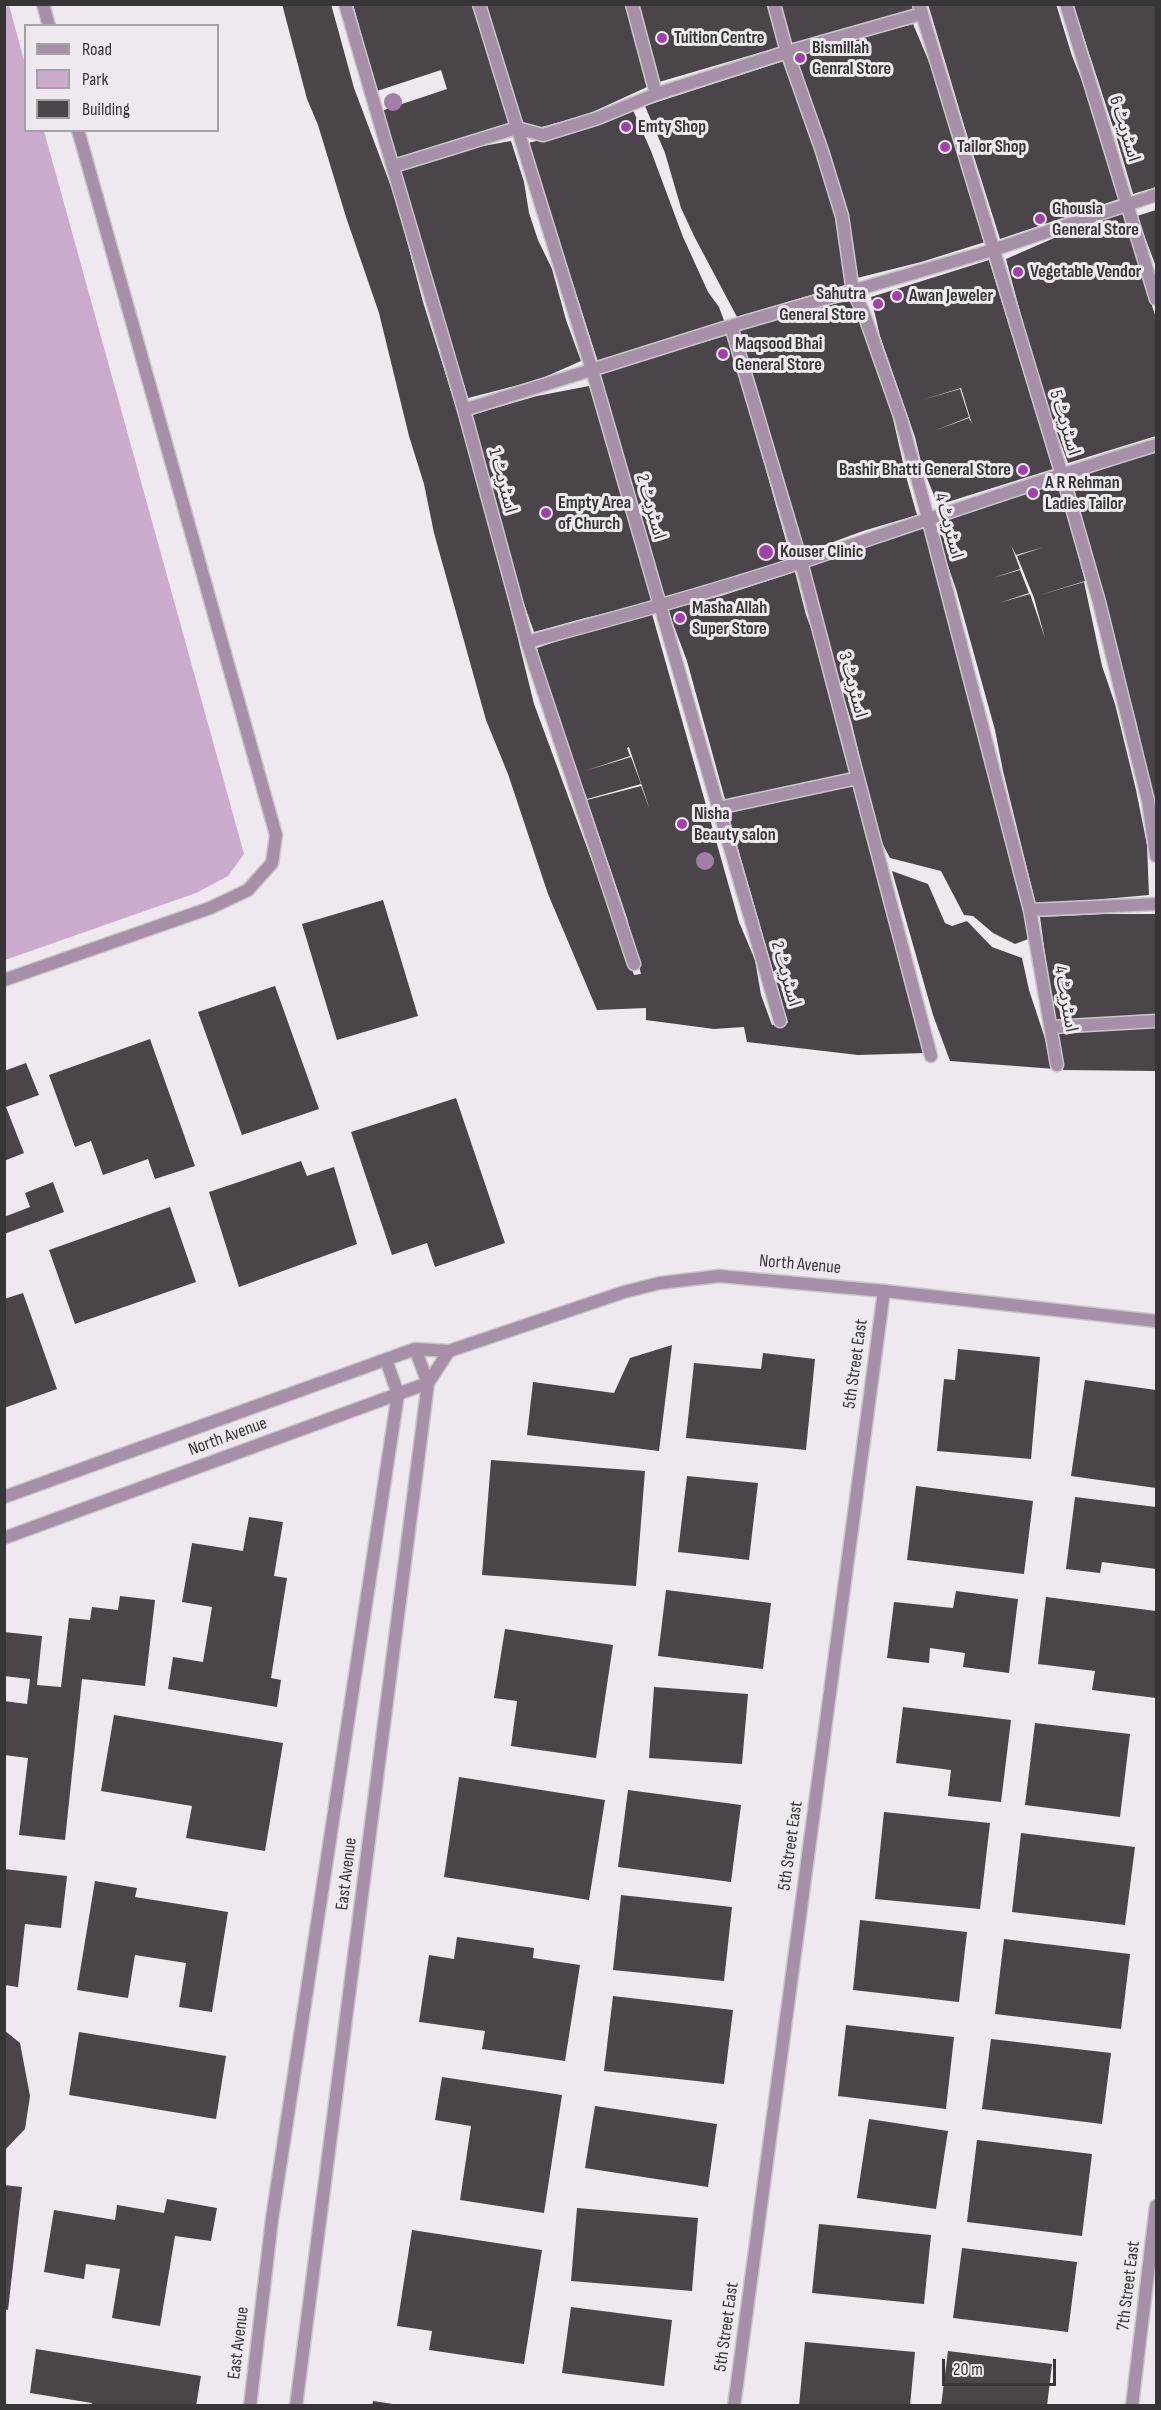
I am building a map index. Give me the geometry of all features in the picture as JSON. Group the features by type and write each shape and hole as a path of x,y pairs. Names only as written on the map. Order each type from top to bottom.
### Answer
{"street":[{"path":"43,4 48,24"},
{"name":"اسٹریٹ 1","path":"345,4 464,410 527,642 634,964"},
{"name":"اسٹریٹ 2","path":"479,4 592,370 780,1021"},
{"path":"632,4 656,94"},
{"name":"اسٹریٹ 4","path":"774,4 787,52 842,216 853,292 863,311 901,419 1030,910 1057,1065"},
{"name":"اسٹریٹ 6","path":"1066,4 1156,299"},
{"path":"394,166 517,128 543,135 598,118 656,94 920,9"},
{"name":"اسٹریٹ 5","path":"920,9 1072,508 1107,635 1148,801 1156,856"},
{"path":"4,980 210,908 248,890 272,863 276,835 79,132"},
{"path":"464,410 731,326 993,250 1156,195"},
{"name":"اسٹریٹ 3","path":"731,326 801,562 932,1056"},
{"path":"527,642 660,606 801,562 1060,474 1156,445"},
{"path":"718,808 858,778"},
{"path":"1030,910 1156,901"},
{"path":"1052,1026 1156,1021"},
{"name":"North Avenue","path":"4,1497 415,1349 449,1351 624,1292 687,1279 718,1276 884,1291 1156,1321"},
{"name":"5th Street East","path":"734,2406 884,1291"},
{"name":"East Avenue","path":"296,2406 428,1383 415,1349"},
{"path":"428,1383 449,1351"},
{"name":"East Avenue","path":"250,2406 272,2219 398,1394 386,1360"},
{"name":"North Avenue","path":"4,1538 428,1383"},
{"name":"7th Street East","path":"1132,2406 1156,2206"}],"green space":[{"path":"4,5 9,5 24,60 24,132 44,132 244,854 228,876 196,893 5,960"}],"building":[{"path":"282,4 331,4 354,88 396,200 423,302 460,420 498,558 534,704 634,975 641,974 627,918 587,800 641,786 650,810 629,747 627,748 630,756 585,771 631,757 641,784 587,799 552,710 537,648 584,632 652,614 739,922 755,960 761,995 772,1025 788,1023 727,810 855,786 925,1053 858,1055 747,1042 744,1027 714,1029 646,1020 646,1008 597,1010 548,894 508,774 486,720 434,533 424,484 409,436 379,313 318,125 307,99"},
{"path":"353,4 474,4 510,126 397,161 381,111 447,89 441,70 377,91"},
{"path":"486,4 626,4 647,87 586,115 538,128 523,124"},
{"path":"637,4 769,4 779,47 659,82"},
{"path":"780,4 912,4 914,10 790,45"},
{"path":"928,4 1056,4 1072,56 1090,101 1119,199 1000,239"},
{"path":"1073,4 1156,4 1156,187 1133,194"},
{"path":"913,24 937,81 985,242 921,262 857,278 842,196 795,55"},
{"path":"784,61 797,92 840,224 845,285 737,317 681,208 665,153 645,106"},
{"path":"632,108 651,151 683,237 708,292 719,307 726,326 598,362 528,143 570,133"},
{"path":"511,141 524,182 529,213 538,240 552,269 566,320 581,361 538,380 468,398 399,168 461,150"},
{"path":"1156,210 1156,264 1155,264 1137,216"},
{"path":"1126,213 1135,253 1156,318 1156,436 1068,463 1039,383 1006,259 1077,228"},
{"path":"989,260 1053,469 938,505 922,466 915,437 880,336 871,297","holes":["990,379 961,388 972,424 969,418 934,431 969,417 960,389 922,400"]},
{"path":"852,300 868,332 871,355 888,397 917,515 863,531 803,553 737,329 788,314"},
{"path":"728,335 791,559 663,600 600,373"},
{"path":"589,386 618,474 653,602 534,632 516,581 471,415 537,396"},
{"path":"1156,451 1155,817 1137,725 1071,477"},
{"path":"1058,480 1085,581 1037,596 1084,582 1102,666 1115,704 1136,790 1147,845 1149,895 1036,905 995,730 956,589 932,520","holes":["1011,545 1016,555 1044,547 1017,556 1034,598 1045,638 1030,594 999,603 1029,593 1020,570 993,578 1020,569"]},
{"path":"923,525 1031,938 1015,944 993,933 973,916 964,915 941,871 890,858 880,839 874,818 851,720 827,645 808,566"},
{"path":"795,572 806,615 819,649 851,774 726,803 687,661 668,610"},
{"path":"892,871 928,884 945,923 952,926 967,921 992,947 1022,958 1029,990 1055,1069 950,1061 933,1015"},
{"path":"383,900 418,1016 337,1040 302,924"},
{"path":"1156,914 1156,1015 1054,1021 1040,917"},
{"path":"275,986 319,1109 242,1135 198,1012"},
{"path":"1156,1025 1156,1071 1063,1070 1056,1029"},
{"path":"150,1039 195,1166 155,1179 148,1159 103,1175 91,1141 75,1147 49,1075"},
{"path":"26,1063 39,1095 6,1107 24,1153 4,1161 4,1071"},
{"path":"456,1098 505,1243 435,1267 427,1243 392,1255 351,1132"},
{"path":"301,1161 307,1176 334,1167 357,1244 239,1287 209,1192"},
{"path":"53,1182 64,1212 4,1234 4,1217 30,1207 25,1193"},
{"path":"170,1207 196,1282 75,1324 49,1250"},
{"path":"23,1293 57,1389 4,1408 4,1299"},
{"path":"672,1345 659,1451 527,1435 533,1382 614,1393 630,1358"},
{"path":"958,1349 1040,1357 1031,1459 937,1451 944,1379 955,1380"},
{"path":"763,1353 815,1359 806,1450 686,1438 694,1363 761,1369"},
{"path":"1085,1380 1156,1390 1156,1488 1071,1476"},
{"path":"491,1460 645,1471 636,1586 482,1575"},
{"path":"687,1476 758,1483 749,1560 678,1552"},
{"path":"916,1486 1033,1501 1024,1574 907,1560"},
{"path":"1075,1497 1156,1507 1156,1569 1102,1562 1100,1573 1066,1569"},
{"path":"249,1517 283,1522 274,1576 287,1578 271,1678 281,1680 277,1707 168,1689 173,1657 203,1662 212,1607 182,1602 192,1543 243,1551"},
{"path":"666,1590 771,1603 763,1669 658,1656"},
{"path":"956,1591 1018,1599 1009,1673 963,1667 965,1653 930,1648 929,1663 887,1658 894,1602 953,1608"},
{"path":"120,1596 155,1600 145,1686 82,1679 65,1840 19,1835 28,1758 4,1755 4,1701 27,1704 30,1679 4,1676 4,1632 42,1636 37,1685 61,1687 69,1618 90,1620 92,1607 118,1610"},
{"path":"1046,1597 1156,1611 1156,1698 1092,1690 1095,1671 1038,1664"},
{"path":"505,1629 613,1645 596,1758 511,1746 517,1701 494,1698"},
{"path":"654,1687 748,1694 742,1764 649,1758"},
{"path":"903,1707 1011,1720 1001,1802 948,1796 951,1770 896,1763"},
{"path":"114,1715 283,1743 265,1851 186,1838 192,1806 101,1791"},
{"path":"1035,1723 1130,1734 1120,1817 1025,1805"},
{"path":"459,1777 605,1800 589,1900 444,1877"},
{"path":"628,1790 741,1805 731,1882 618,1867"},
{"path":"884,1812 990,1823 980,1909 875,1899"},
{"path":"1021,1833 1135,1847 1125,1925 1012,1912"},
{"path":"4,1869 67,1876 61,1928 25,1924 18,1987 4,1985"},
{"path":"95,1881 137,1888 135,1897 228,1912 212,2012 179,2007 186,1963 135,1955 128,1998 77,1990"},
{"path":"621,1895 732,1907 724,1981 613,1970"},
{"path":"860,1920 967,1932 959,2002 853,1990"},
{"path":"457,1937 534,1948 533,1958 580,1965 565,2061 482,2049 485,2031 419,2022 429,1955 454,1959"},
{"path":"1004,1939 1130,1954 1121,2029 995,2014"},
{"path":"613,1996 733,2010 724,2084 604,2071"},
{"path":"846,2025 954,2037 946,2109 838,2096"},
{"path":"4,2030 20,2043 30,2096 25,2129 4,2151"},
{"path":"79,2032 226,2056 216,2119 69,2095"},
{"path":"991,2039 1111,2053 1102,2124 982,2109"},
{"path":"442,2077 562,2095 544,2213 460,2200 471,2126 435,2120"},
{"path":"595,2106 717,2124 708,2187 585,2168"},
{"path":"869,2119 948,2131 936,2209 857,2198"},
{"path":"977,2140 1092,2154 1082,2236 967,2222"},
{"path":"4,2185 22,2187 8,2310 4,2309"},
{"path":"167,2199 217,2208 211,2241 175,2236 160,2326 112,2318 120,2269 86,2264 84,2279 44,2272 54,2210 115,2220 117,2205 164,2213"},
{"path":"577,2208 698,2218 692,2291 571,2281"},
{"path":"819,2224 931,2235 924,2304 812,2293"},
{"path":"412,2230 542,2250 524,2364 429,2350 432,2331 397,2326"},
{"path":"962,2248 1077,2262 1068,2332 953,2318"},
{"path":"571,2307 672,2320 664,2386 562,2373"},
{"path":"805,2342 915,2352 910,2406 799,2406"},
{"path":"36,2349 201,2376 196,2406 91,2406 92,2403 30,2393"},
{"path":"948,2351 1052,2364 1047,2406 941,2406"},
{"path":"373,2401 393,2404 393,2406 372,2406"}],"place":[{"name":"Tuition Centre","path":"662,38"},
{"name":"Bismillah Genral Store","path":"800,58"},
{"name":"Emty Shop","path":"626,127"},
{"name":"Tailor Shop","path":"945,147"},
{"name":"Ghousia General Store","path":"1040,219"},
{"name":"Vegetable Vendor","path":"1018,272"},
{"name":"Awan Jeweler","path":"897,296"},
{"name":"Sahutra General Store","path":"878,304"},
{"name":"Maqsood Bhai General Store","path":"723,354"},
{"name":"Bashir Bhatti General Store","path":"1023,470"},
{"name":"A R Rehman Ladies Tailor","path":"1033,493"},
{"name":"Empty Area of Church","path":"546,513"},
{"name":"Kouser Clinic","path":"766,552"},
{"name":"Masha Allah Super Store","path":"680,618"},
{"name":"Nisha Beauty salon","path":"682,824"}]}
